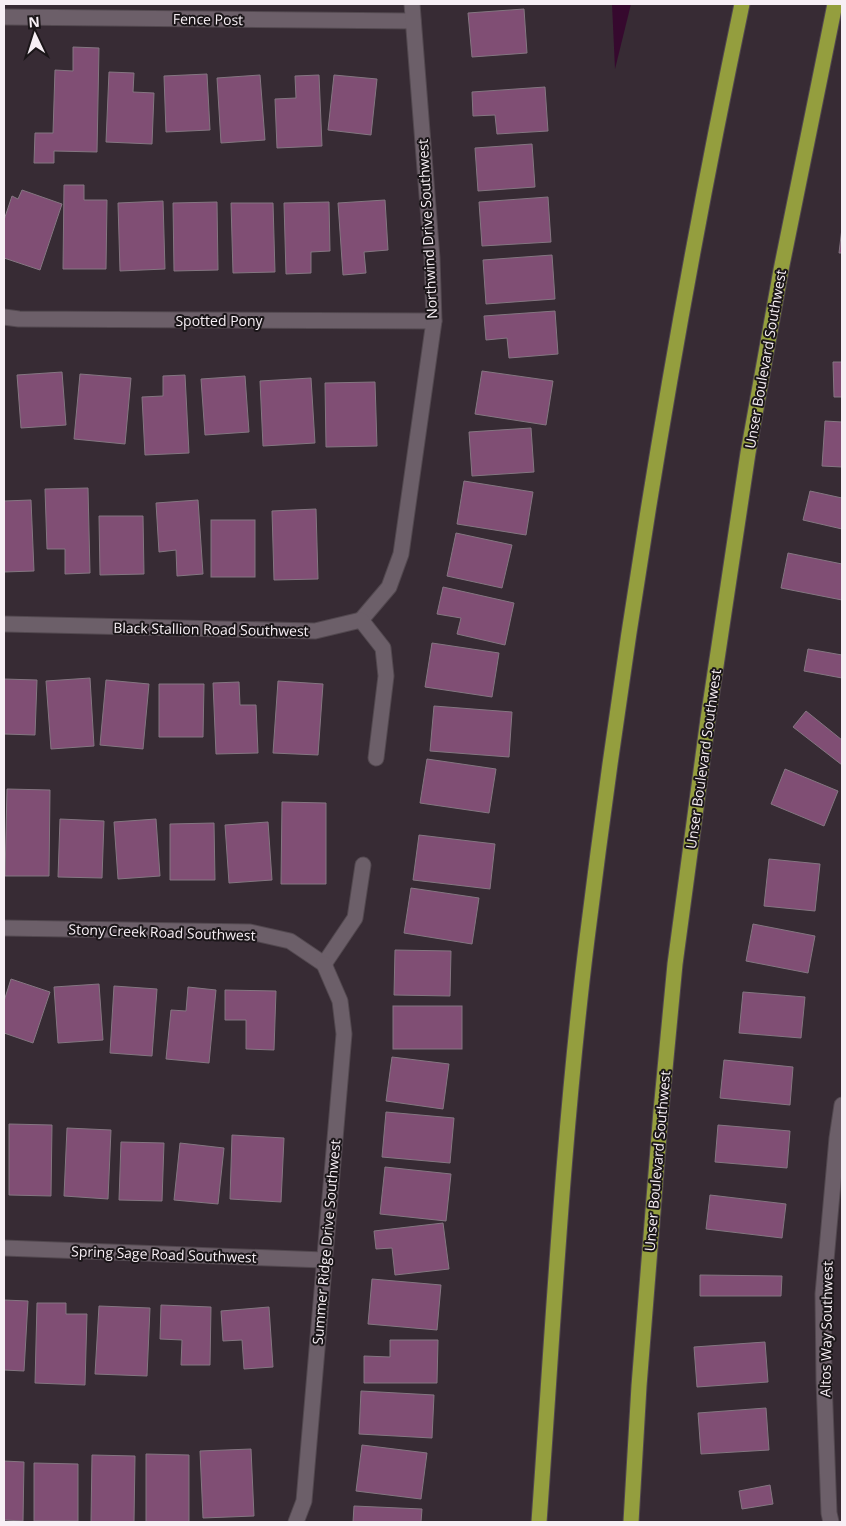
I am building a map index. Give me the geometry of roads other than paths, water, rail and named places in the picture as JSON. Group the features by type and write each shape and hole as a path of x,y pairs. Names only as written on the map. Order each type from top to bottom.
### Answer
{"main road":[{"path":"539,1522 566,1146 588,931 638,572 668,385 699,216 742,4"},
{"name":"Unser Boulevard Southwest","path":"631,1522 639,1386 675,964 708,719 751,434 781,270 835,4"}],"street":[{"name":"Northwind Drive Southwest","path":"360,620 389,587 401,554 434,321 432,258 412,4"},
{"name":"Fence Post","path":"4,17 413,21"},
{"name":"Spotted Pony","path":"4,317 19,319 434,321"},
{"name":"Black Stallion Road Southwest","path":"4,624 315,631 360,620"},
{"path":"360,620 383,648 386,676 376,758"},
{"path":"324,964 355,918 363,864"},
{"name":"Stony Creek Road Southwest","path":"4,928 250,932 290,941 324,964"},
{"name":"Summer Ridge Drive Southwest","path":"296,1522 304,1501 344,1034 340,1001 324,964"},
{"name":"Altos Way Southwest","path":"831,1522 829,1513 824,1380 823,1294 837,1138 842,1105"},
{"name":"Spring Sage Road Southwest","path":"4,1248 324,1260"}]}
